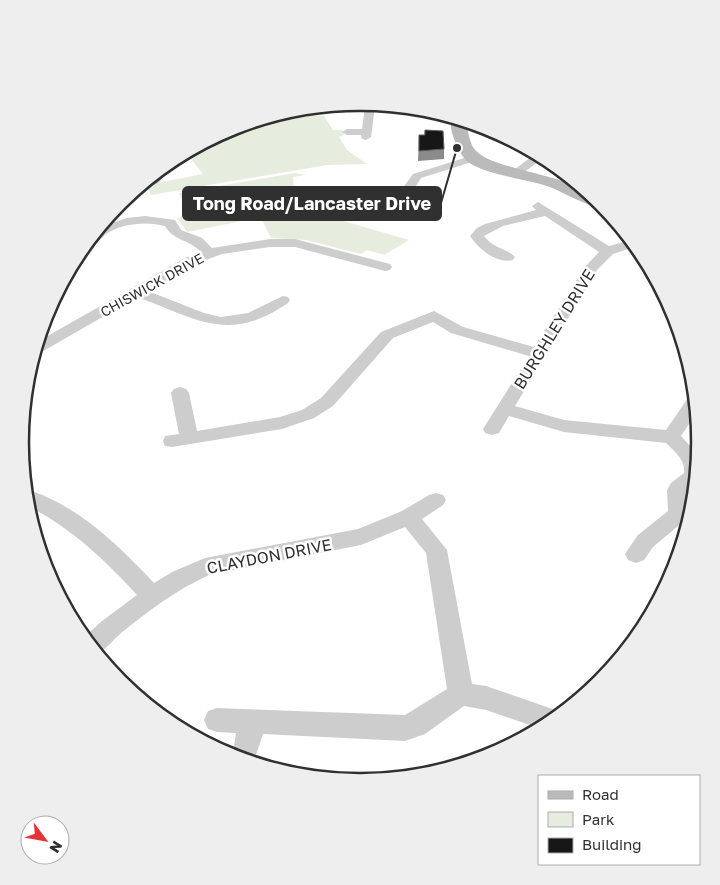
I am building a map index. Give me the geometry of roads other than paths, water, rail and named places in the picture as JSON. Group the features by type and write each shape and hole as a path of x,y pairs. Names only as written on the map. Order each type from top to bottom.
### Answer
{"street":[{"path":"347,132 367,134 369,111"},
{"path":"459,127 465,147 474,158 577,192"},
{"path":"336,193 384,208 406,192 417,176 474,158"},
{"path":"518,172 533,160"},
{"path":"508,257 493,253 480,242 477,236 480,230 542,208 595,245 608,251"},
{"path":"106,230 135,222 154,220 170,224 176,233 197,241 209,253"},
{"name":"CHISWICK DRIVE","path":"44,345 190,261 209,253 229,248 282,242 308,245 368,258 385,267"},
{"name":"BURGHLEY DRIVE","path":"492,429 506,409 537,353 590,268 608,251 626,245"},
{"path":"137,292 212,320 242,320 255,317 273,304"},
{"path":"179,390 181,440 282,422 308,414 327,402 387,335 429,311 457,330 537,353"},
{"name":"BURGHLEY DRIVE","path":"506,409 564,426 671,436"},
{"path":"689,410 678,429 671,436 691,460"},
{"path":"636,554 642,544 676,516 679,507 677,490 689,480"},
{"name":"CLAYDON DRIVE","path":"95,642 110,628 152,596 180,578 205,567 361,537 409,517 436,500"},
{"path":"34,501 60,514 93,537 152,596"},
{"path":"409,517 436,550 461,694"},
{"path":"217,720 250,733 405,728 416,724 461,694 486,698 544,718"}],"place":[{"name":"Tong Road/Lancaster Drive","path":"457,148"}]}
